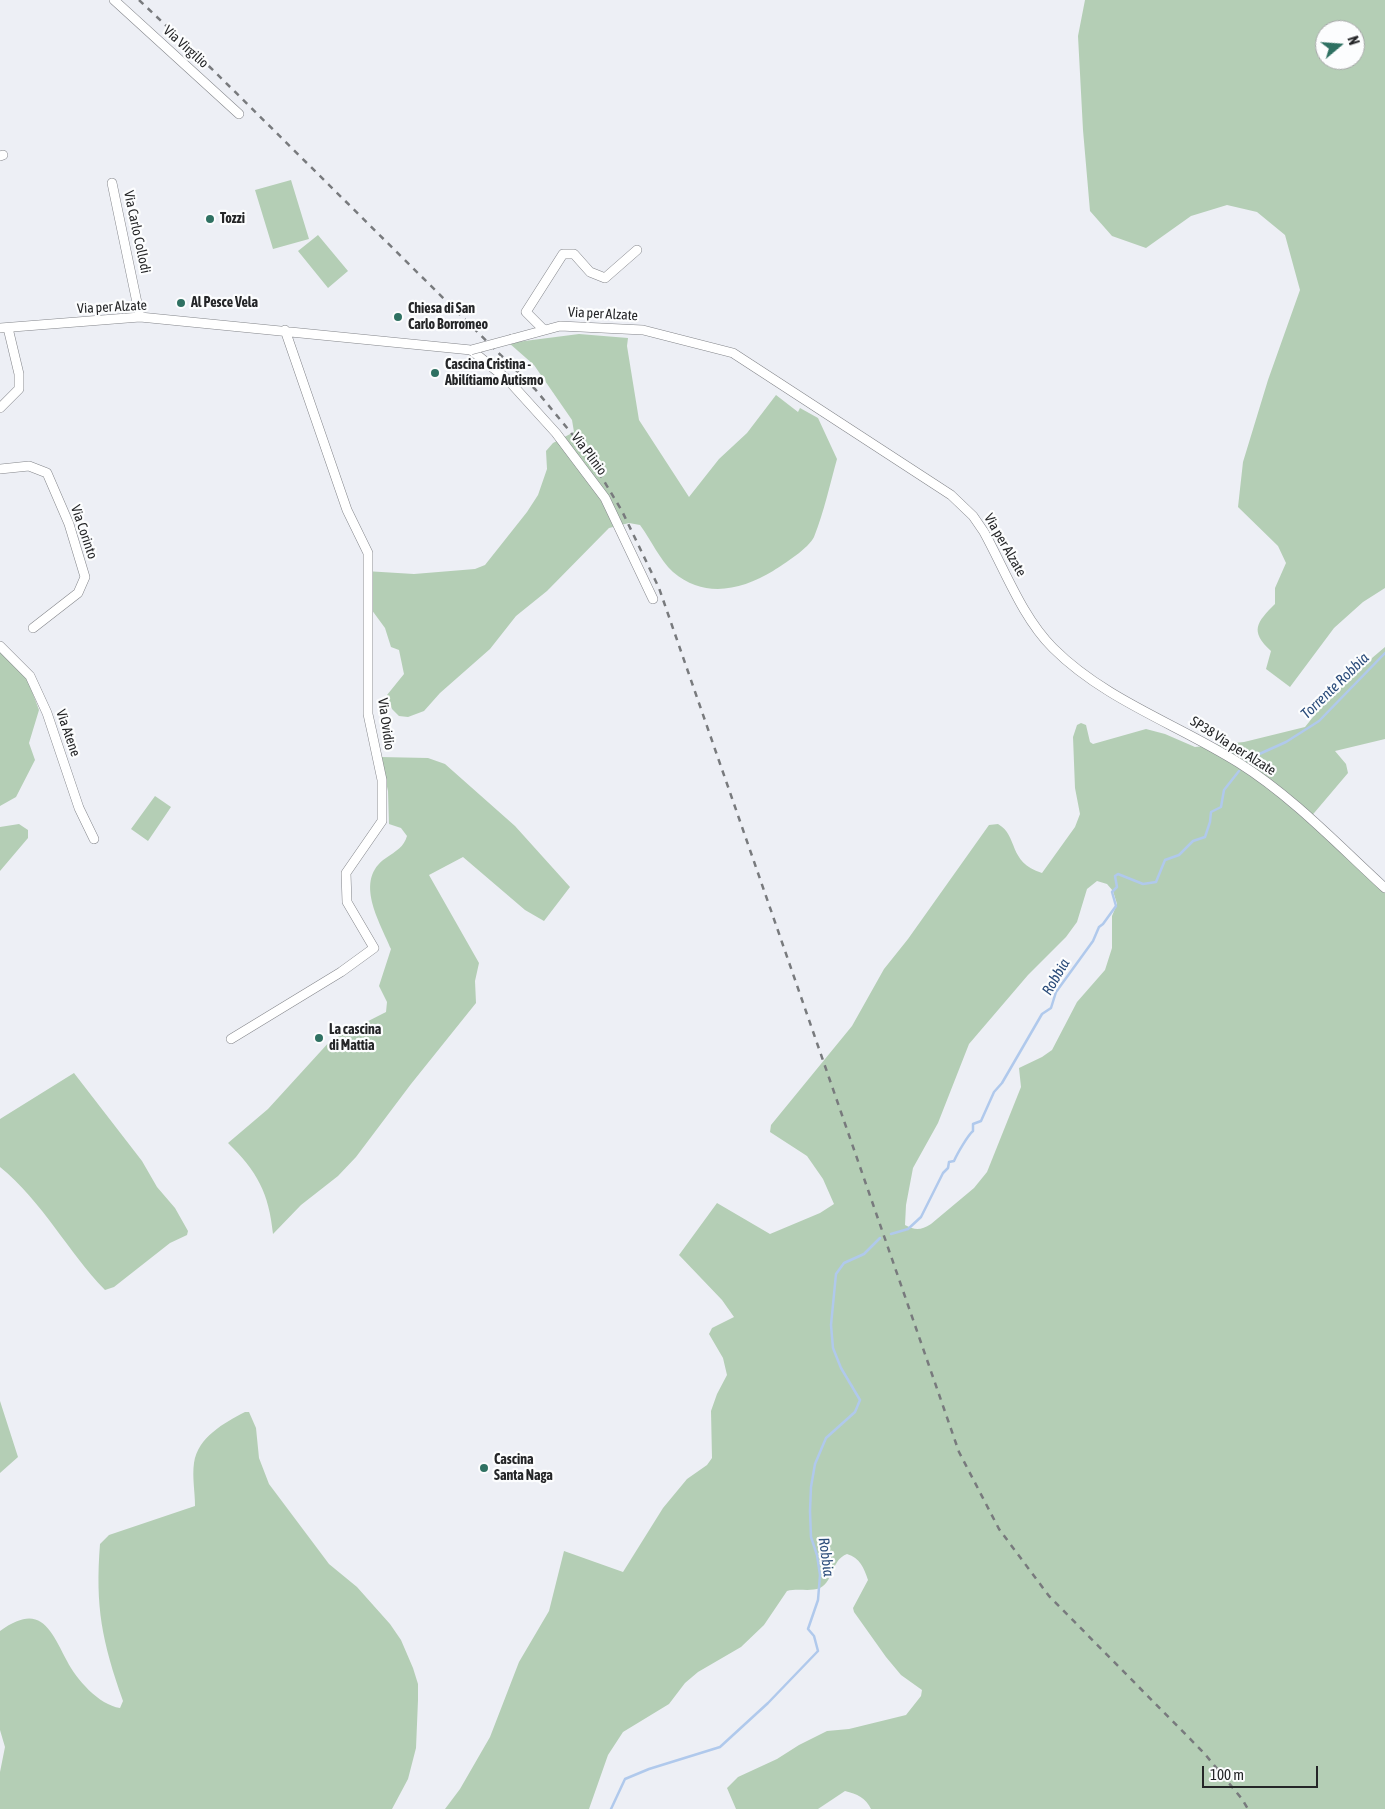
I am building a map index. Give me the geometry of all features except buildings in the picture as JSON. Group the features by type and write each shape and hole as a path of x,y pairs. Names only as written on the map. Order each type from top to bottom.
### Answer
{"street":[{"name":"Via Virgilio","path":"114,0 239,114"},
{"name":"Via Carlo Collodi","path":"112,183 140,317"},
{"path":"544,330 526,312 562,254 574,254 590,272 605,278 637,250"},
{"name":"Via per Alzate","path":"4,328 140,317 471,350 560,326 643,330 733,353 951,495 962,505 984,532 1025,611 1052,647"},
{"path":"0,408 19,390 19,374 4,328"},
{"name":"Via Ovidio","path":"230,1039 341,972 374,948 347,902 346,873 382,821 382,780 368,714 368,553 347,510 285,330"},
{"name":"Via Plinio","path":"471,350 508,380 556,433 599,490 653,599"},
{"name":"Via Corinto","path":"0,469 29,466 47,473 69,524 85,577 78,593 33,628"},
{"name":"Via Atene","path":"0,646 30,676 47,713 79,808 94,839"},
{"name":"SP38 Via per Alzate","path":"1052,647 1100,687 1229,757 1264,780 1385,888"}],"green space":[{"path":"1085,0 1385,0 1385,588 1363,602 1334,628 1290,687 1266,669 1271,651 1264,644 1258,632 1260,622 1275,604 1275,588 1286,563 1278,546 1238,507 1243,462 1268,380 1300,290 1285,235 1257,212 1227,205 1191,216 1146,248 1112,236 1090,211 1078,36"},
{"path":"291,180 309,239 273,249 255,190"},
{"path":"318,235 348,271 328,288 298,251"},
{"path":"579,334 628,338 627,346 639,420 689,497 719,459 747,433 776,395 798,412 800,408 818,418 837,459 814,537 796,556 761,578 736,587 710,589 698,586 673,572 640,525 629,523 609,528 547,591 516,616 490,649 440,693 424,711 408,717 399,716 392,709 387,695 404,674 399,650 391,647 385,628 363,598 365,571 414,574 475,569 485,565 538,495 547,469 546,451 553,443 574,432 572,420 534,365 509,343"},
{"path":"1385,647 1385,739 1335,751 1346,764 1348,773 1309,819 1385,885 1385,1809 871,1809 861,1797 845,1791 818,1809 736,1809 727,1788 738,1777 777,1759 827,1731 849,1729 906,1715 921,1696 922,1690 901,1675 854,1612 853,1608 868,1580 861,1564 847,1554 838,1561 825,1585 816,1589 787,1591 764,1625 741,1647 698,1672 685,1683 669,1704 623,1732 608,1755 589,1809 445,1809 460,1789 490,1737 519,1662 549,1611 564,1551 623,1572 663,1508 687,1479 707,1465 712,1458 711,1411 727,1375 723,1358 709,1334 712,1328 734,1317 722,1300 679,1255 717,1203 770,1234 820,1213 834,1204 823,1179 807,1156 770,1132 771,1125 852,1026 884,969 908,939 989,825 998,824 1004,829 1023,862 1042,873 1075,827 1080,814 1075,788 1073,737 1077,725 1081,723 1086,725 1090,742 1093,744 1146,729 1165,734 1195,747 1244,742 1305,727 1325,702 1352,675","holes":["1097,881 1107,884 1113,891 1117,904 1112,916 1112,948 1105,970 1077,1002 1052,1050 1019,1068 1021,1087 987,1172 974,1188 931,1224 918,1229 905,1225 906,1205 913,1168 938,1123 969,1044 1028,975 1066,937 1077,922 1087,889"]},
{"path":"0,651 26,675 39,710 29,743 35,760 16,797 0,806"},
{"path":"380,757 428,758 445,764 515,826 570,887 544,921 525,910 463,857 429,875 479,963 475,981 476,1003 356,1157 338,1176 301,1205 273,1234 268,1206 260,1184 247,1163 228,1143 268,1109 331,1040 386,1012 387,1002 379,986 391,949 372,902 371,878 376,867 402,846 407,836 401,828 389,824 388,791"},
{"path":"155,796 171,807 148,841 131,829"},
{"path":"19,824 28,830 28,838 0,871 0,827"},
{"path":"74,1073 142,1161 157,1187 175,1208 188,1231 187,1235 170,1243 114,1287 105,1290 79,1260 29,1195 0,1167 0,1119"},
{"path":"0,1401 18,1457 0,1473"},
{"path":"245,1412 249,1412 256,1428 259,1458 269,1484 329,1564 357,1587 390,1624 401,1640 413,1668 418,1684 416,1748 408,1779 392,1809 0,1809 0,1772 5,1747 0,1730 0,1631 25,1619 34,1619 42,1623 55,1638 71,1668 82,1683 96,1697 112,1706 120,1708 123,1701 105,1642 102,1624 99,1587 100,1544 109,1535 195,1506 193,1468 196,1454 206,1438 213,1432"}],"waterway":[{"name":"Torrente Robbia","path":"1246,760 1286,742 1319,721 1385,653"},
{"name":"Robbia","path":"891,1234 908,1229 921,1217 943,1173 948,1168 949,1162 954,1161 968,1136 973,1131 973,1124 981,1121 994,1092 1002,1083 1042,1014 1051,1008 1056,992 1093,941 1099,927 1116,906 1112,892 1117,887 1115,876 1118,874 1143,884 1156,882 1165,860 1179,855 1193,841 1205,837 1211,812 1221,807 1224,790 1239,771"},
{"name":"Robbia","path":"611,1809 625,1779 649,1769 720,1747 768,1703 818,1651 814,1636 808,1629 818,1600 820,1575 817,1555 811,1537 811,1487 815,1464 826,1438 855,1412 860,1400 841,1368 833,1348 831,1325 836,1274 844,1263 864,1254 880,1238"}],"railway":[{"path":"139,0 214,71 535,389 586,451 622,511 659,588 959,1452 999,1529 1049,1596 1204,1753 1248,1809"}],"place":[{"name":"Tozzi","path":"210,219"},
{"name":"Al Pesce Vela","path":"181,303"},
{"name":"Chiesa di San Carlo Borromeo","path":"398,317"},
{"name":"Cascina Cristina - Abilítiamo Autismo","path":"435,373"},
{"name":"La cascina di Mattia","path":"319,1038"},
{"name":"Cascina Santa Naga","path":"484,1468"}]}
